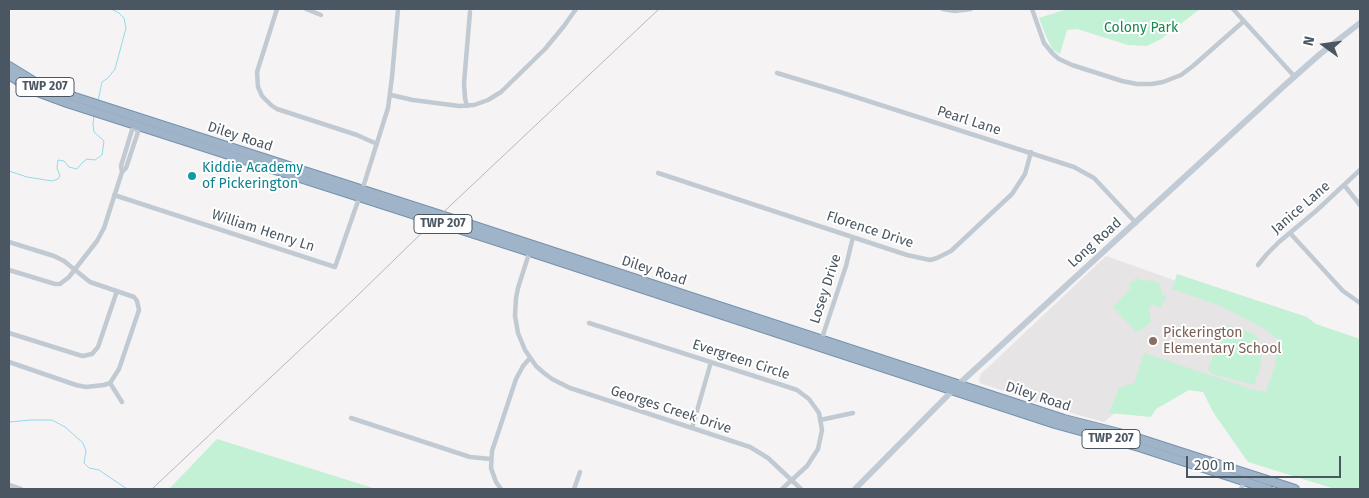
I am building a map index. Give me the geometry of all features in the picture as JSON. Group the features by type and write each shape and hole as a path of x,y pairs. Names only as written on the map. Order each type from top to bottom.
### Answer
{"highway":[{"name":"Diley Road","path":"9,66 39,84 84,104"},
{"name":"Diley Road","path":"9,75 41,94 84,104 137,124 361,193 820,343 953,391 1077,431 1139,447 1268,489"},
{"name":"Diley Road","path":"820,343 960,384 1064,419 1131,436 1244,481 1295,489"}],"main road":[{"name":"Long Road","path":"855,489 960,384 1320,54 1360,23"}],"street":[{"path":"277,9 257,72 258,87 262,96 277,109 357,135 377,144"},
{"path":"306,9 321,15"},
{"path":"361,193 391,95 398,9"},
{"path":"391,95 451,105 467,106 481,103 501,92 545,49 576,9"},
{"path":"943,9 956,11 971,9"},
{"path":"1032,9 1044,43 1059,59 1072,65 1137,84 1163,82 1181,75 1244,21"},
{"path":"1233,9 1295,77"},
{"path":"467,106 464,83 470,12"},
{"name":"Pearl Lane","path":"777,73 849,94 1074,167 1088,174 1103,187 1136,223"},
{"path":"9,270 55,284 60,284 69,277 97,242 104,228 122,172 126,168 138,132 137,124"},
{"name":"Florence Drive","path":"658,173 930,260 944,255 959,244 1012,194 1024,174 1031,152"},
{"name":"Janice Lane","path":"1258,265 1267,254 1316,212 1360,170"},
{"path":"1344,185 1360,205"},
{"name":"William Henry Ln","path":"114,195 335,267 361,193"},
{"path":"1290,233 1343,291 1360,303"},
{"name":"Losey Drive","path":"820,343 854,237"},
{"path":"9,242 64,261 90,282 134,298 139,310 119,369 110,382 104,385 86,387 9,362"},
{"path":"501,489 493,476 491,459 493,445 516,379 530,358 518,333 515,316 516,298 531,248"},
{"path":"9,333 79,355 92,354 98,347 116,291"},
{"name":"Evergreen Circle","path":"590,323 797,390 809,400 819,413 820,420"},
{"name":"Georges Creek Drive","path":"530,358 544,373 560,384 750,447 768,458 802,489"},
{"path":"692,428 711,362"},
{"path":"110,382 122,402"},
{"path":"782,489 807,466 818,449 822,430 820,420 853,413"},
{"path":"351,418 470,457 491,459"},
{"path":"574,489 580,472"},
{"path":"9,485 21,489"}],"shaded area":[{"name":"Pickerington Elementary School","path":"1106,256 1295,323 1270,401 1171,378 1126,404 1104,422 1057,409 980,383 981,374"}],"green space":[{"name":"Colony Park","path":"1067,9 1200,9 1161,39 1147,46 1128,45 1077,29 1067,30 1060,54 1053,50 1039,18"},
{"path":"1177,274 1307,317 1316,324 1360,339 1360,489 1335,489 1248,462 1213,412 1203,392 1189,390 1156,409 1151,417 1109,413 1119,388 1134,383 1144,353 1251,389 1266,392 1274,368 1279,340 1263,328 1221,306 1172,289"},
{"path":"1136,278 1160,284 1162,295 1167,296 1160,308 1154,305 1150,306 1151,322 1136,332 1113,307 1131,288 1129,284"},
{"path":"1226,325 1256,335 1262,353 1260,369 1254,385 1210,373 1208,369"},
{"path":"217,439 376,489 169,489"}],"waterway":[{"path":"98,101 102,82 115,69 126,28 124,18 111,9"},
{"path":"9,171 27,177 52,181 60,176 57,168 58,160 64,161 69,167 77,169 87,159 95,160 102,155 104,141 94,132 94,115"},
{"path":"9,422 52,420 65,427 83,443 86,451 84,463 89,468 99,470 127,489"}],"railway":[{"path":"152,489 659,9"}],"place":[{"name":"Kiddie Academy of Pickerington","path":"192,176"},
{"name":"Pickerington Elementary School","path":"1153,341"}]}
